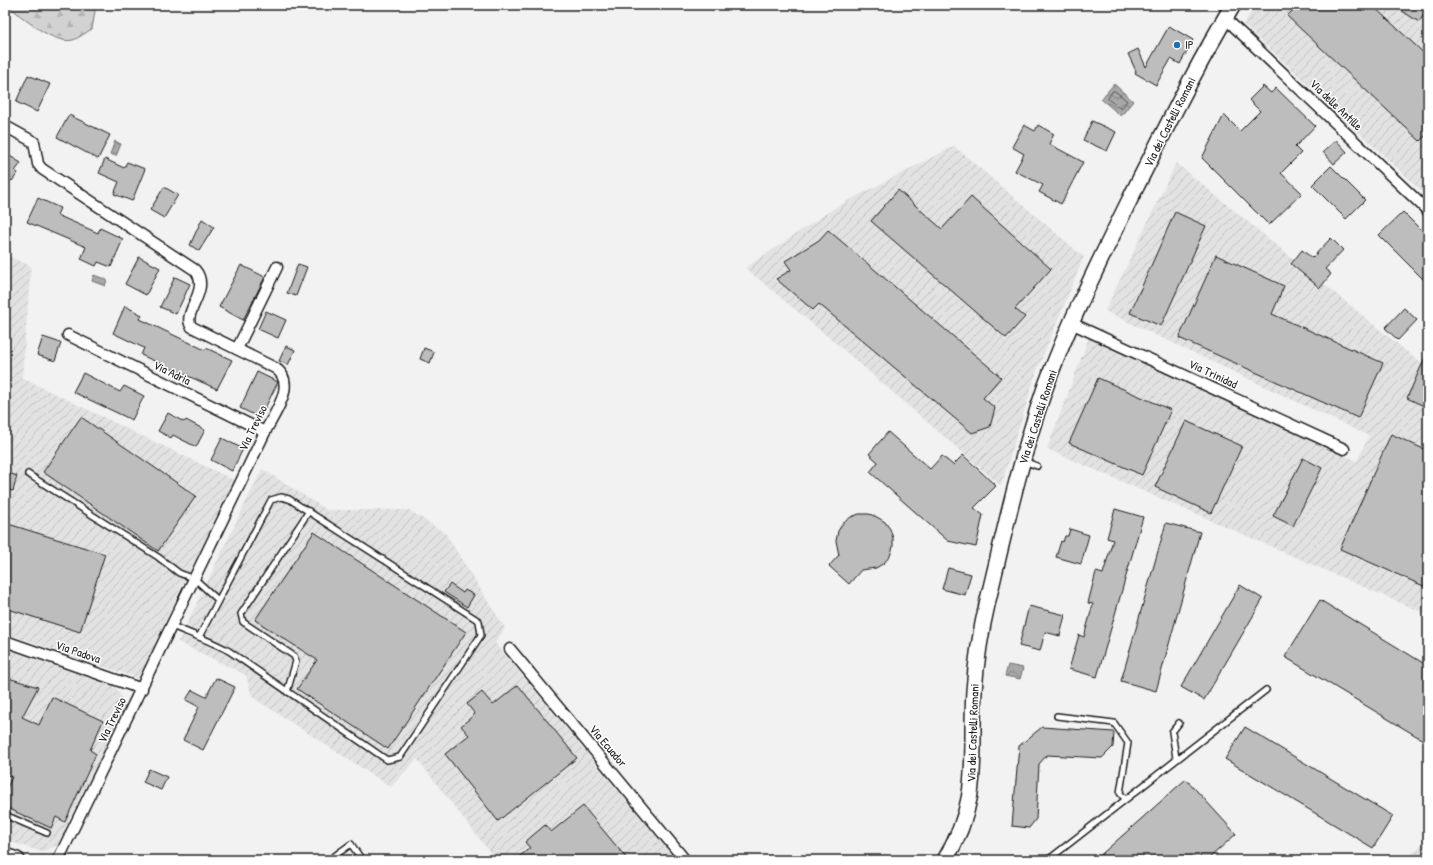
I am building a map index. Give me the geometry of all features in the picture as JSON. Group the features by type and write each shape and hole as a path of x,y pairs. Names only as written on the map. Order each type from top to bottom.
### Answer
{"main road":[{"name":"Via dei Castelli Romani","path":"945,860 958,836 970,799 973,764 974,692 978,655 988,601 1023,460 1044,393 1071,323 1178,104 1233,5"},
{"path":"5,856 17,860"}],"street":[{"name":"Via delle Antille","path":"1225,18 1428,211"},
{"name":"Via Treviso","path":"5,126 34,142 38,164 42,169 195,270 200,278 200,286 190,316 190,324 275,368 285,377 286,385 195,579 58,860"},
{"path":"237,349 277,267"},
{"name":"Via Trinidad","path":"1071,323 1344,449"},
{"name":"Via Adria","path":"68,335 265,432"},
{"name":"Via Padova","path":"5,641 142,689"},
{"name":"Via Ecuador","path":"510,650 685,860"}],"lane":[{"path":"1023,460 1037,466"},
{"path":"28,474 158,557 179,573 195,579 218,600"},
{"path":"172,626 229,651 381,758 393,760 400,757 481,635 479,622 289,498 280,497 271,500 199,637"},
{"path":"287,692 296,660 294,656 243,622 241,614 308,511"},
{"path":"1048,860 1176,758 1266,690"},
{"path":"1057,716 1114,723 1128,743 1120,793 1125,799"},
{"path":"1176,758 1172,732 1179,723"},
{"path":"5,815 48,833"},
{"path":"329,860 351,844 362,860"}],"shaded area":[{"path":"1256,5 1428,5 1428,197 1243,24"},
{"path":"954,146 1084,257 1036,373 1001,486 838,345 745,268 836,207"},
{"path":"1176,163 1428,369 1428,615 1047,449 1089,337 1357,461 1369,436 1105,311"},
{"path":"5,255 31,266 22,378 236,481 180,589 140,679 5,633"},
{"path":"262,469 327,510 409,510 445,533 505,628 495,643 676,860 496,860 417,759 391,787 252,697 246,675 178,642"},
{"path":"5,649 109,684 117,689 122,698 124,708 57,845 42,852 5,840"},
{"path":"1428,839 1428,860 1404,860"}],"green space":[{"path":"8,5 93,5 95,11 92,29 73,40 57,38 38,29"}],"water":[{"path":"1114,84 1133,101 1121,116 1101,99"},
{"path":"115,141 121,144 116,156 110,154"},
{"path":"94,275 107,280 105,286 92,281"},
{"path":"1008,665 1023,668 1020,679 1005,676"}],"building":[{"path":"1298,5 1372,5 1428,57 1428,133 1420,141 1287,16"},
{"path":"1393,5 1428,5 1428,9 1419,22"},
{"path":"1169,26 1193,40 1180,64 1171,59 1156,85 1135,73 1136,71 1128,54 1138,49 1146,67"},
{"path":"28,75 50,84 37,112 16,102"},
{"path":"1263,86 1271,93 1276,88 1315,126 1295,147 1301,153 1281,173 1302,193 1269,225 1202,158 1224,115 1240,131 1260,111 1249,100"},
{"path":"69,115 110,135 98,159 57,137"},
{"path":"1092,121 1116,132 1107,151 1083,140"},
{"path":"1024,125 1035,131 1038,125 1054,134 1049,144 1083,162 1061,204 1039,192 1043,185 1015,171 1024,154 1012,147"},
{"path":"1336,140 1347,152 1334,164 1323,152"},
{"path":"5,153 21,163 15,171 18,173 12,181 10,179 5,186"},
{"path":"105,159 124,168 127,162 145,169 132,201 114,194 119,182 99,173"},
{"path":"1331,166 1365,200 1346,219 1312,185"},
{"path":"164,187 178,195 164,218 150,210"},
{"path":"898,190 942,229 971,197 1051,269 1015,309 1025,317 1006,338 871,221"},
{"path":"38,198 60,208 57,215 98,233 100,228 123,239 111,267 98,262 96,266 81,259 86,247 27,222"},
{"path":"1175,212 1206,226 1161,326 1130,313"},
{"path":"1403,212 1428,237 1428,284 1379,235"},
{"path":"202,219 214,227 199,251 190,245"},
{"path":"828,230 1001,377 983,398 995,408 990,427 972,433 819,304 813,310 776,279 791,270 785,261 819,240"},
{"path":"1331,238 1343,250 1325,269 1331,274 1320,288 1291,264 1302,250 1312,258"},
{"path":"1216,255 1284,286 1272,314 1383,363 1358,418 1179,338"},
{"path":"139,257 160,268 146,295 125,284"},
{"path":"298,264 307,267 296,296 287,293"},
{"path":"241,265 265,277 243,320 219,307"},
{"path":"175,277 190,284 176,314 160,307"},
{"path":"125,306 142,315 140,319 205,350 206,348 232,360 217,389 141,355 144,348 113,333"},
{"path":"1404,308 1417,320 1398,340 1385,328"},
{"path":"266,311 286,320 278,338 258,329"},
{"path":"43,337 61,343 55,361 37,355"},
{"path":"286,346 295,350 288,365 279,361"},
{"path":"424,348 434,352 430,363 420,359"},
{"path":"1428,351 1428,408 1407,398"},
{"path":"257,372 278,382 260,418 240,408"},
{"path":"83,373 120,392 124,386 144,396 132,420 73,392"},
{"path":"1098,378 1171,410 1142,475 1069,443"},
{"path":"168,413 184,422 186,420 205,430 196,447 173,435 171,438 158,431"},
{"path":"81,417 196,496 158,551 43,472"},
{"path":"1186,421 1242,446 1211,513 1155,487"},
{"path":"888,432 930,469 942,456 953,465 963,455 996,486 974,508 983,515 976,547 948,541 870,472 878,462 869,454"},
{"path":"1391,434 1428,451 1428,588 1340,549"},
{"path":"222,438 243,449 232,471 211,460"},
{"path":"1303,458 1322,468 1293,526 1273,516"},
{"path":"5,472 17,476 13,491 5,489"},
{"path":"1115,509 1143,517 1097,677 1069,669 1079,635 1084,637 1093,604 1088,603 1096,572 1103,574 1113,540 1107,538"},
{"path":"859,514 869,514 885,522 890,529 893,538 893,547 890,556 884,563 876,568 861,570 849,584 829,566 839,555 836,541 838,531 843,523 851,517"},
{"path":"5,523 105,554 80,632 5,608"},
{"path":"1166,523 1200,532 1156,691 1121,681"},
{"path":"1070,529 1089,535 1081,564 1056,557 1061,541 1063,542 1065,536 1068,536"},
{"path":"314,532 466,632 388,749 297,689 317,660 255,620"},
{"path":"948,568 971,574 965,595 942,589"},
{"path":"450,584 463,593 465,590 474,595 467,607 444,592"},
{"path":"1240,585 1263,599 1204,700 1181,687"},
{"path":"1320,600 1428,666 1428,743 1285,657"},
{"path":"1029,606 1065,615 1060,636 1045,632 1040,651 1019,646"},
{"path":"5,677 38,687 22,717 39,725 52,697 103,721 90,750 96,754 65,822 56,817 51,828 5,807 5,792 12,777 5,774"},
{"path":"216,678 235,687 203,750 183,740 199,707 186,700 192,690 206,697"},
{"path":"518,685 577,758 498,821 445,754 469,735 461,726 475,714 467,704 482,692 493,705"},
{"path":"1042,727 1114,732 1113,747 1102,758 1047,755 1039,764 1036,819 1029,828 1012,826 1019,746"},
{"path":"1245,727 1393,816 1373,848 1225,759"},
{"path":"149,769 167,777 161,790 143,782"},
{"path":"1186,779 1236,834 1207,860 1095,860"},
{"path":"583,806 628,860 515,860 530,848 525,842 545,825 551,832"}],"place":[{"name":"IP","path":"1177,45"}]}
